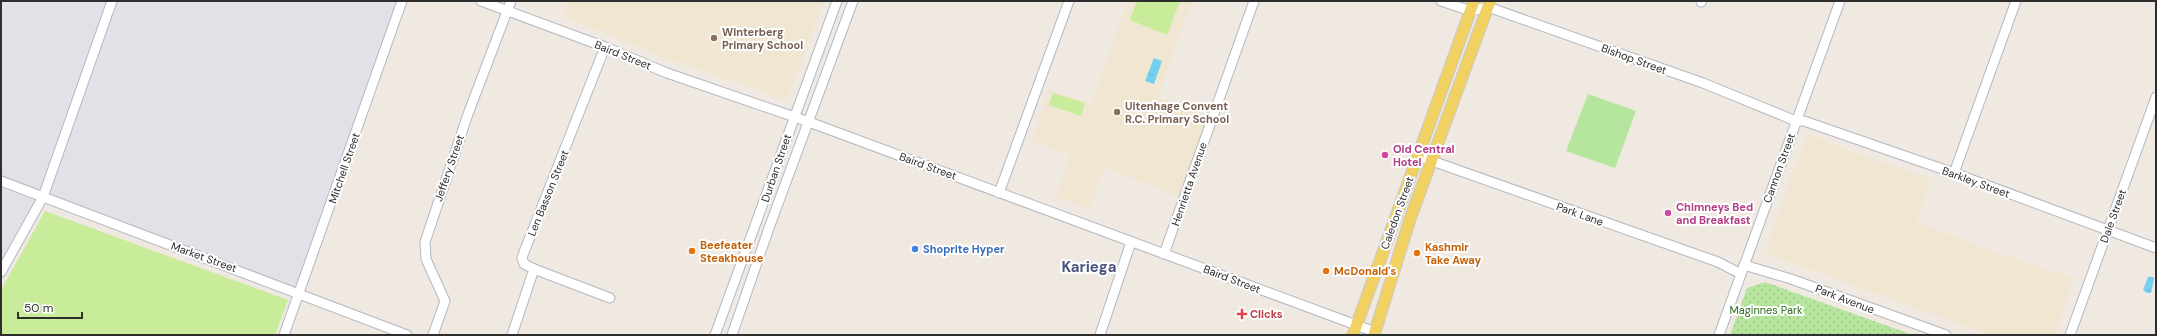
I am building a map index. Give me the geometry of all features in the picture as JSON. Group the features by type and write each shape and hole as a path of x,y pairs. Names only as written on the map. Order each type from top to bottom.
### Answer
{"main road":[{"name":"Caledon Street","path":"1374,333 1408,224 1489,4"},
{"name":"Caledon Street","path":"1355,331 1472,6"}],"street":[{"path":"1,272 42,197 112,1"},
{"name":"Mitchell Street","path":"284,335 402,1"},
{"name":"Baird Street","path":"481,1 605,47 667,74 809,122 1164,254 1355,331 1374,333"},
{"name":"Jeffery Street","path":"433,335 445,302 426,259 424,242 468,114 511,1"},
{"name":"Durban Street","path":"715,335 837,1"},
{"name":"Durban Street","path":"732,335 769,228 853,1"},
{"path":"999,193 1069,1"},
{"name":"Henrietta Avenue","path":"1164,254 1254,1"},
{"path":"1441,1 1472,6 1489,4"},
{"name":"Cannon Street","path":"1719,335 1840,1"},
{"path":"1954,173 2016,1"},
{"name":"Bishop Street","path":"1489,4 1717,88 1796,121"},
{"name":"Len Basson Street","path":"534,269 524,264 522,257 605,47"},
{"name":"Dale Street","path":"2070,335 2156,98"},
{"name":"Barkley Street","path":"1796,121 1804,121 1954,173 2156,248"},
{"name":"Park Lane","path":"1418,156 1743,270"},
{"name":"Market Street","path":"1,181 300,293 407,335"},
{"path":"1100,335 1131,242"},
{"path":"512,335 534,269 610,298"},
{"name":"Park Avenue","path":"1743,270 1791,279 1946,335"}],"shaded area":[{"path":"1,1 402,1 300,293 43,197 1,262"},
{"name":"Winterberg Primary School","path":"568,1 824,1 787,100 671,60 563,16"},
{"name":"Uitenhage Convent R.C. Primary School","path":"1128,1 1192,1 1158,97 1211,119 1184,199 1104,167 1090,210 1056,197 1071,155 1032,141 1049,89 1091,104"},
{"path":"1807,133 1854,153 1931,179 1917,222 1981,247 2073,278 2055,335 1989,335 1765,253"}],"green space":[{"path":"1137,1 1180,1 1167,35 1130,20"},
{"path":"1053,93 1085,103 1081,116 1049,105"},
{"path":"1588,94 1636,111 1615,168 1566,151"},
{"path":"45,211 288,300 275,335 1,335 1,290"},
{"name":"Maginnes Park","path":"1765,282 1913,335 1730,335 1747,288"}],"water":[{"path":"1154,58 1162,61 1154,84 1145,81"},
{"path":"2148,277 2153,277 2154,279 2151,293 2147,293 2143,290"}],"place":[{"name":"Winterberg Primary School","path":"714,38"},
{"name":"Uitenhage Convent R.C. Primary School","path":"1117,112"},
{"name":"Old Central Hotel","path":"1385,155"},
{"name":"Chimneys Bed and Breakfast","path":"1668,213"},
{"name":"Shoprite Hyper","path":"915,249"},
{"name":"Beefeater Steakhouse","path":"692,251"},
{"name":"Kashmir Take Away","path":"1417,253"},
{"name":"McDonald's","path":"1326,271"},
{"name":"Clicks","path":"1242,314"}],"district":[{"name":"Kariega","path":"1089,267"}]}
